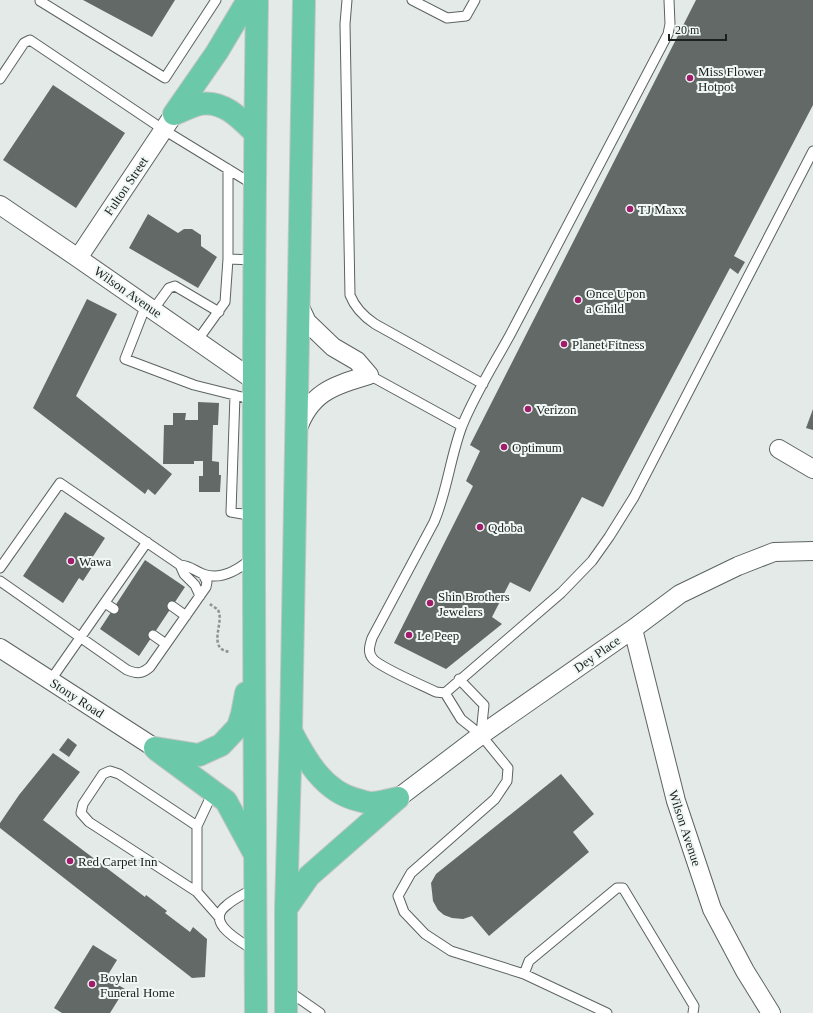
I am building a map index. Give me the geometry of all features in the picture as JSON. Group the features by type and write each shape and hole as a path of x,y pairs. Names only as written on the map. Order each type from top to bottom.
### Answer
{"highway":[{"path":"169,122 218,52 248,0"},
{"path":"256,1013 255,516 248,392 255,260 257,0"},
{"path":"286,1013 286,910 291,731 304,0"},
{"path":"169,122 199,104 213,104 224,107 240,118 255,133"},
{"path":"155,748 199,755 221,745 238,727 245,700 255,616"},
{"path":"291,731 305,758 323,779 336,791 352,798 370,803 398,798"},
{"path":"155,748 226,801 255,855"},
{"path":"286,910 309,876 398,798"}],"street":[{"name":"Fulton Street","path":"78,258 169,122"},
{"name":"Wilson Avenue","path":"0,205 197,341 248,392"},
{"path":"296,435 302,418 318,397 337,384 369,375 357,361 333,347 308,322 298,303"},
{"path":"779,449 813,469"},
{"name":"Dey Place","path":"398,798 481,735 633,629 680,594 738,566 774,552 813,550"},
{"name":"Wilson Avenue","path":"633,629 676,801 712,909 745,971 771,1013"},
{"name":"Stony Road","path":"0,648 155,748"}],"lane":[{"path":"41,0 40,1 165,78 216,0"},
{"path":"347,0 346,24 350,295 354,306 375,324 483,384"},
{"path":"412,0 447,18 466,16 475,0"},
{"path":"669,0 670,24 668,34 462,426 454,450 440,509 372,638 369,650 372,658 384,666 436,692 445,693 561,593 592,561 634,497 813,151"},
{"path":"0,79 24,43 30,40 169,122 228,169 255,186"},
{"path":"197,341 225,302 228,259 228,169"},
{"path":"228,259 255,260"},
{"path":"219,312 175,286 169,288 150,308 125,359 194,385 248,392 231,512 255,516"},
{"path":"369,375 462,426"},
{"path":"0,568 60,483 180,565 189,566 203,574 227,575 242,566 255,555"},
{"path":"50,681 105,603 129,577 146,542"},
{"path":"180,565 184,574 194,585 200,596"},
{"path":"0,581 127,670 136,674 144,672 150,667 200,596 206,587 207,582 203,574"},
{"path":"105,603 114,609"},
{"path":"172,606 186,616"},
{"path":"153,635 166,644"},
{"path":"460,679 484,705 481,735"},
{"path":"445,693 461,719 481,735 508,768 507,782 495,799 411,873 398,896 404,912 425,934 451,951 524,974 607,1013"},
{"path":"197,826 119,774 110,771 103,774 83,804 81,813 89,822 197,892 219,917 221,924 230,935 256,951"},
{"path":"197,892 197,826 213,792"},
{"path":"219,917 226,905 255,888"},
{"path":"524,974 529,961 616,888 623,888 694,1006 693,1013"},
{"path":"286,989 320,1013"}],"path":[{"path":"210,604 217,609 219,614 217,640 219,645 226,652 230,652"}],"building":[{"path":"83,0 175,0 152,37"},
{"path":"696,0 813,0 813,105 734,256 745,262 738,274 730,268 603,507 582,497 530,592 510,582 492,617 502,624 446,669 394,643 473,486 466,481 480,451 470,445"},
{"path":"53,85 125,133 76,208 3,160"},
{"path":"148,214 178,233 184,229 192,229 201,235 201,246 217,257 198,288 129,248"},
{"path":"87,299 117,314 76,396 172,474 155,495 148,489 145,494 33,408"},
{"path":"198,402 219,403 218,425 213,425 212,461 219,462 219,475 221,475 220,492 199,492 199,476 203,476 203,461 194,461 194,464 163,464 164,425 173,425 173,413 186,413 185,420 198,420"},
{"path":"813,409 813,430 806,428"},
{"path":"65,512 105,538 90,561 94,564 83,581 79,578 63,603 23,576"},
{"path":"145,560 185,587 139,656 100,629"},
{"path":"68,738 77,745 69,757 59,750"},
{"name":"Red Carpet Inn","path":"53,753 80,772 43,820 145,897 146,895 167,911 165,913 190,932 193,927 207,939 205,977 192,978 0,828 0,823 19,795"},
{"path":"561,774 594,814 573,832 589,852 489,936 472,916 463,919 452,918 444,915 438,910 433,901 431,883 436,874"},
{"name":"Boylan Funeral Home","path":"93,945 117,960 106,978 125,989 110,1013 62,1013 54,1008"}],"place":[{"name":"Miss Flower Hotpot","path":"690,78"},
{"name":"TJ Maxx","path":"630,209"},
{"name":"Once Upon a Child","path":"578,300"},
{"name":"Planet Fitness","path":"564,344"},
{"name":"Verizon","path":"528,409"},
{"name":"Optimum","path":"504,447"},
{"name":"Qdoba","path":"480,527"},
{"name":"Wawa","path":"71,561"},
{"name":"Shin Brothers Jewelers","path":"430,603"},
{"name":"Le Peep","path":"409,635"},
{"name":"Red Carpet Inn","path":"70,861"},
{"name":"Boylan Funeral Home","path":"92,984"}]}
